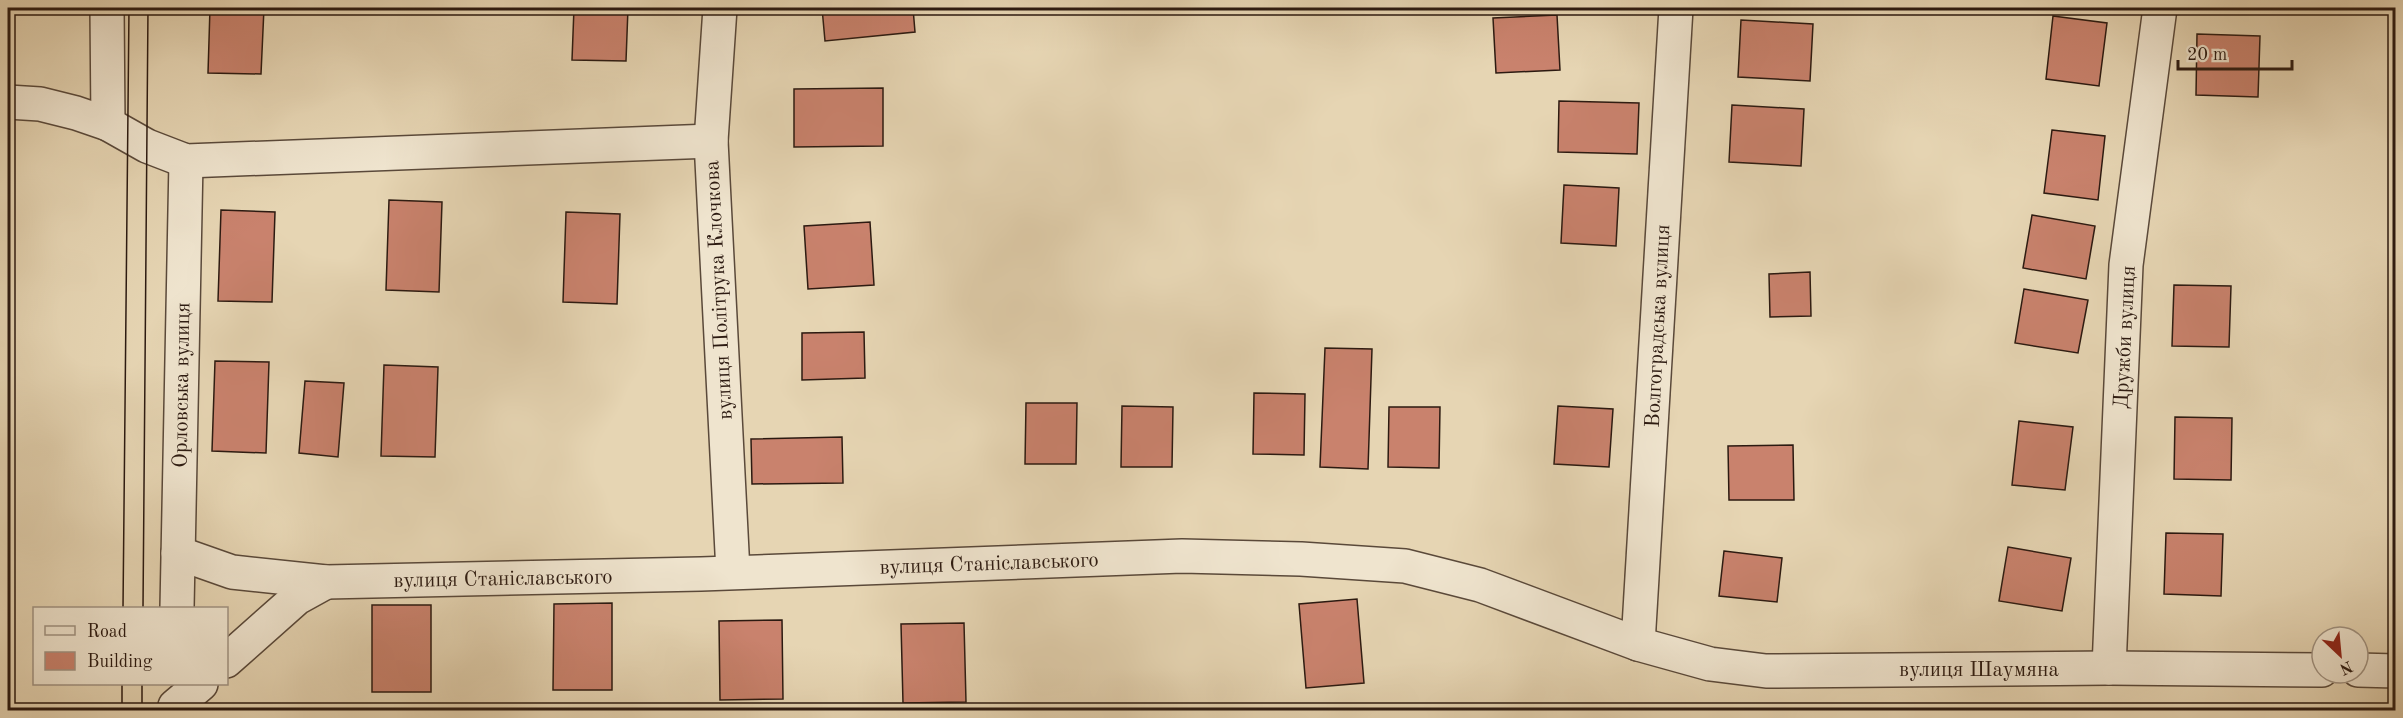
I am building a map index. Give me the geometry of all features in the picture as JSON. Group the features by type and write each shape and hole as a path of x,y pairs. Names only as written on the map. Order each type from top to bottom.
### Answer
{"street":[{"path":"107,8 108,124"},
{"name":"вулиця Політрука Клочкова","path":"720,8 711,141 733,572"},
{"name":"Волгоградська вулиця","path":"1638,644 1676,8"},
{"name":"Дружби вулиця","path":"2109,668 2126,265 2160,8"},
{"path":"8,102 40,104 108,124 147,146 186,161 711,141"},
{"name":"Орловська вулиця","path":"177,607 186,161"},
{"name":"вулиця Станіславського","path":"178,553 232,572 326,582 733,572 1182,556 1301,559 1405,566 1480,585 1638,644"},
{"name":"вулиця Станіславського","path":"228,659 297,598 326,582"},
{"name":"вулиця Шаумяна","path":"1638,644 1710,664 1766,671 2109,668 2310,670"},
{"path":"2370,670 2396,671"},
{"path":"175,700 199,685"}],"building":[{"path":"210,8 264,8 261,74 208,73"},
{"path":"574,8 628,8 626,61 572,60"},
{"path":"822,8 913,8 915,32 825,41"},
{"path":"1557,15 1560,70 1496,73 1493,18"},
{"path":"2053,16 2107,23 2099,86 2046,79"},
{"path":"1741,20 1813,24 1810,81 1738,77"},
{"path":"2197,34 2260,36 2258,97 2196,95"},
{"path":"883,88 883,146 794,147 794,89"},
{"path":"1559,101 1639,103 1637,154 1558,152"},
{"path":"1732,105 1804,109 1801,166 1729,162"},
{"path":"2052,130 2105,136 2098,200 2044,193"},
{"path":"1564,185 1619,188 1616,246 1561,243"},
{"path":"389,200 442,202 439,292 386,290"},
{"path":"221,210 275,212 272,302 218,301"},
{"path":"566,212 620,214 617,304 563,302"},
{"path":"2032,215 2095,226 2086,279 2023,268"},
{"path":"870,222 874,285 808,289 804,226"},
{"path":"1810,272 1811,316 1770,317 1769,274"},
{"path":"2174,285 2231,286 2229,347 2172,346"},
{"path":"2024,289 2088,300 2078,353 2015,343"},
{"path":"864,332 865,378 802,380 802,333"},
{"path":"1325,348 1372,349 1368,469 1320,467"},
{"path":"215,361 269,362 266,453 212,451"},
{"path":"384,365 438,367 435,457 381,456"},
{"path":"305,381 344,383 338,457 299,453"},
{"path":"1254,393 1305,394 1304,455 1253,454"},
{"path":"1026,403 1077,403 1076,464 1025,464"},
{"path":"1122,406 1173,407 1172,467 1121,467"},
{"path":"1558,406 1613,409 1609,467 1554,464"},
{"path":"1389,407 1440,407 1439,468 1388,467"},
{"path":"2175,417 2232,418 2231,480 2174,479"},
{"path":"2019,421 2073,427 2065,490 2012,485"},
{"path":"842,437 843,483 752,484 751,439"},
{"path":"1793,445 1794,500 1729,500 1728,446"},
{"path":"2166,533 2223,534 2221,596 2164,594"},
{"path":"2008,547 2071,558 2062,611 1999,601"},
{"path":"1724,551 1782,558 1777,602 1719,596"},
{"path":"1357,599 1364,683 1306,688 1299,604"},
{"path":"612,603 612,690 553,690 554,604"},
{"path":"372,605 431,605 431,692 372,692"},
{"path":"782,620 783,699 720,700 719,621"},
{"path":"964,623 966,702 903,703 901,624"}],"tram line":[{"path":"123,607 129,8"},
{"path":"143,607 148,8"},
{"path":"122,685 122,710"},
{"path":"142,685 142,710"}]}
